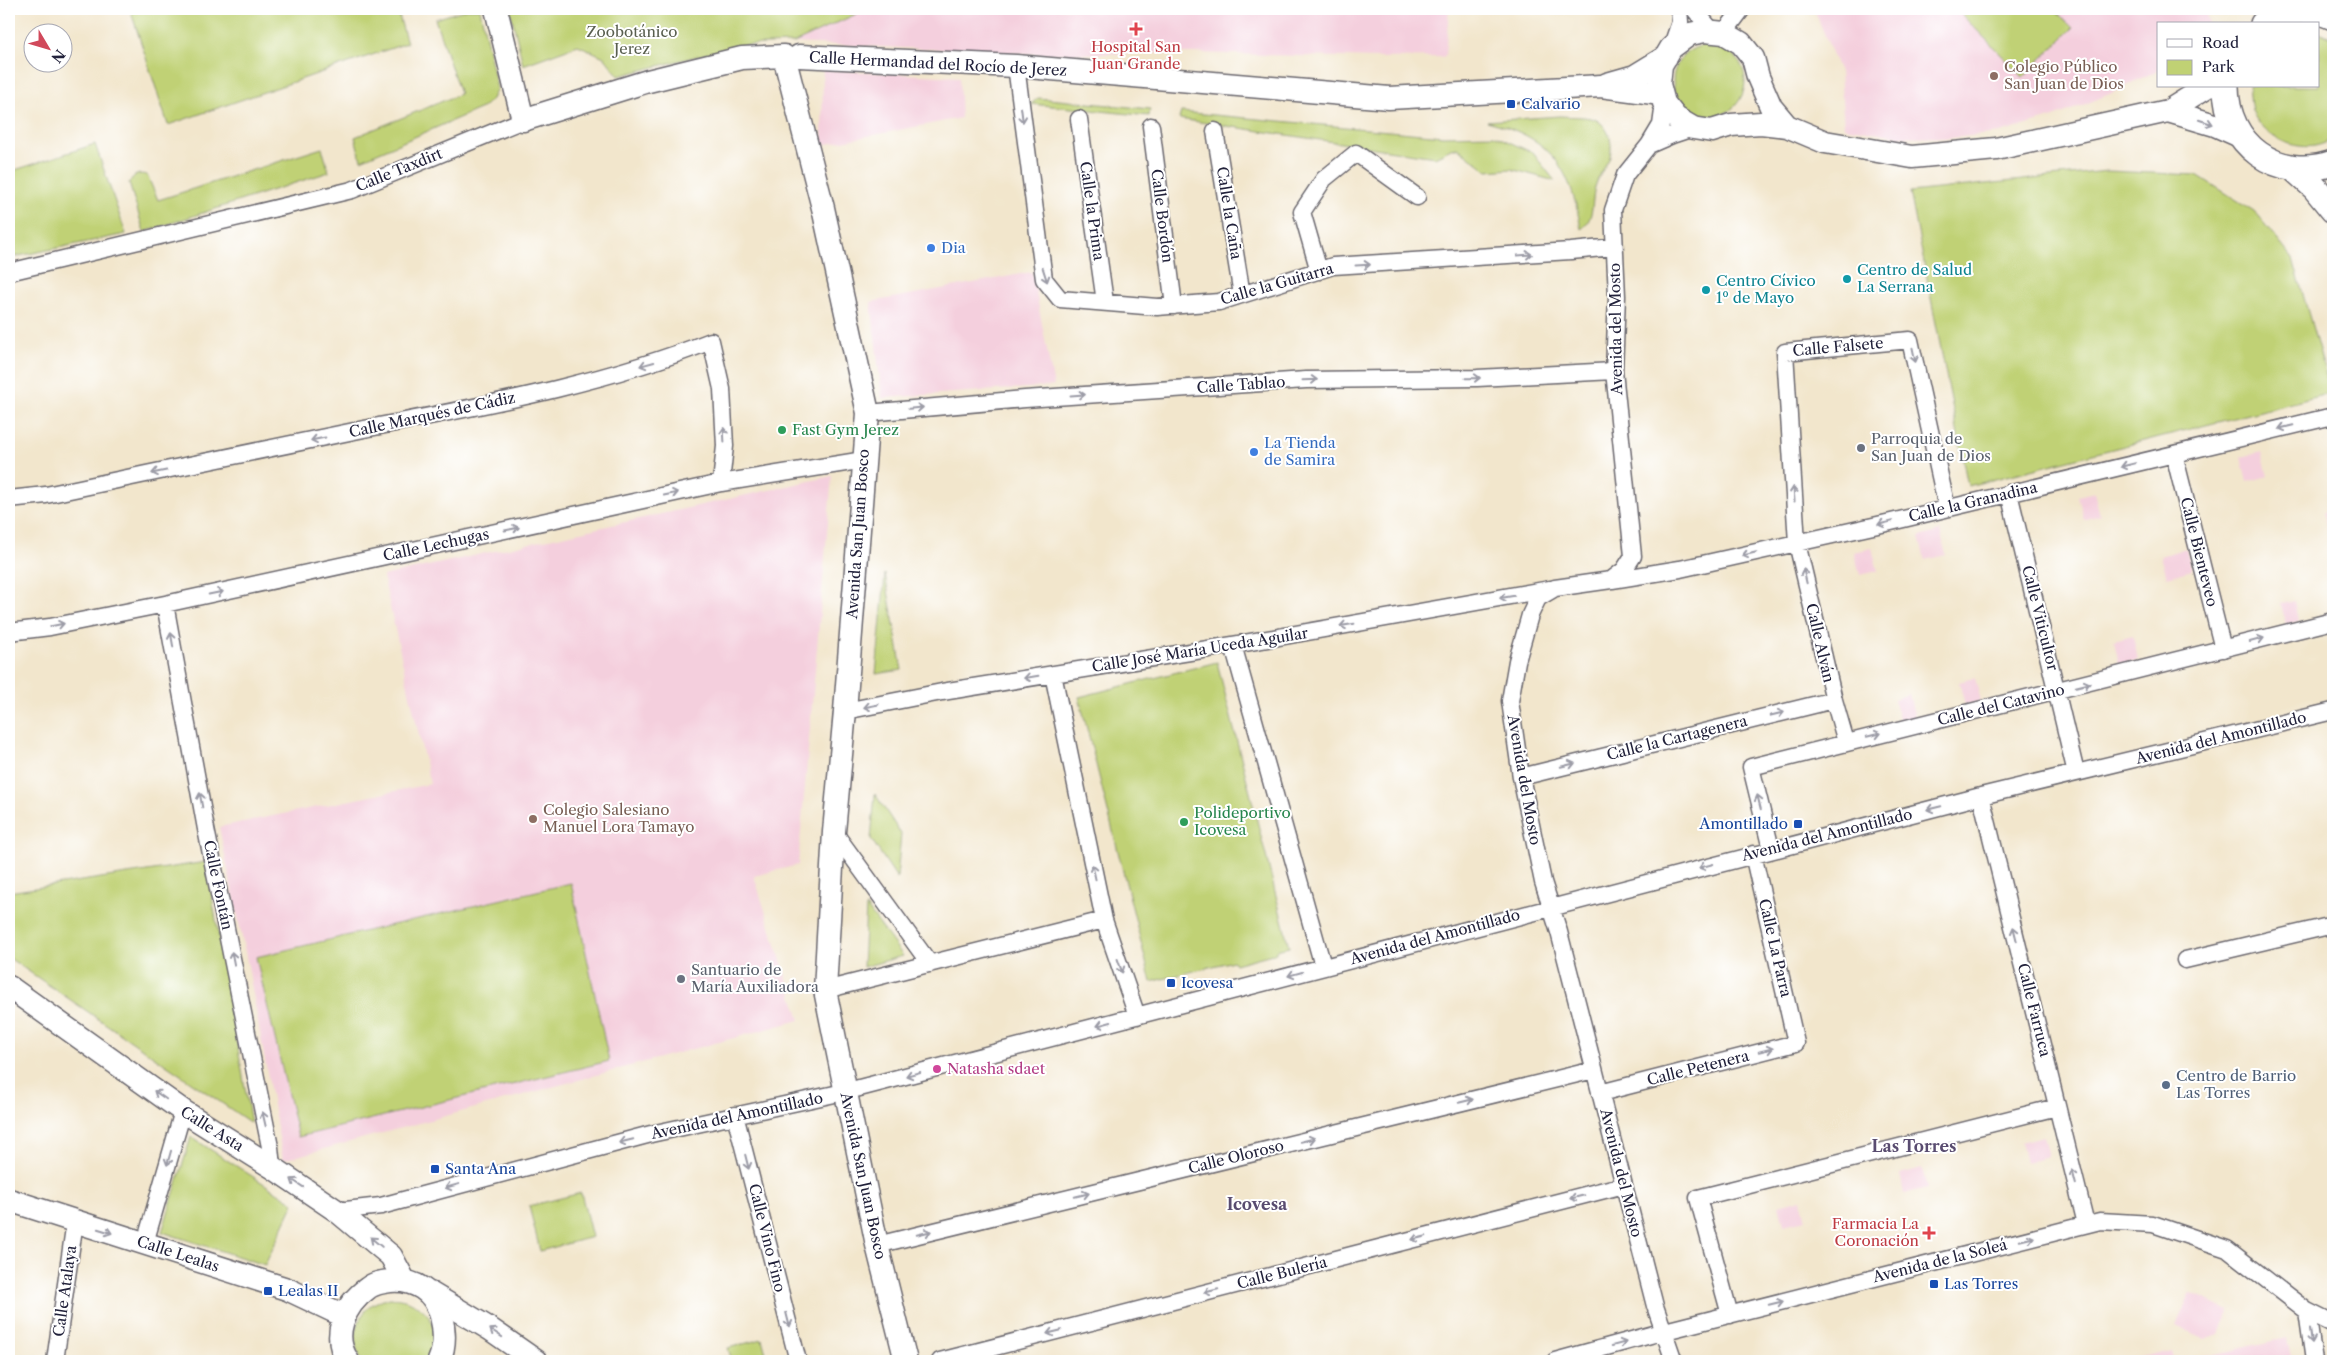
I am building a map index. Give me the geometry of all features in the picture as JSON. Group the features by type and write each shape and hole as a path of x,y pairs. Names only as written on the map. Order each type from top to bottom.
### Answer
{"main road":[{"path":"2252,22 2255,9"},
{"path":"2266,22 2273,17 2300,11 2316,12"},
{"path":"2226,88 2226,103 2234,127 2249,147 2270,161 2294,168 2319,168 2333,163"},
{"path":"2294,168 2315,188 2333,210"}],"street":[{"path":"496,9 524,120"},
{"path":"1679,9 1680,22 1669,53 1661,65 1659,84 1663,98 1676,118 1692,128 1712,131 1731,126 1761,123 1787,126 1826,142 1912,157 1996,148 2168,111 2205,88"},
{"path":"1694,9 1719,33 1741,43 1753,58 1758,77 1771,107 1787,126"},
{"path":"1719,33 1742,9"},
{"name":"Calle Hermandad del Rocío de Jerez","path":"792,56 1016,66 1389,98 1602,86 1635,76 1669,53 1690,34 1705,31 1719,33"},
{"name":"Calle Taxdirt","path":"9,272 352,190 524,120 648,81 742,58 792,56"},
{"name":"Avenida San Juan Bosco","path":"792,56 868,413 834,832 825,990 844,1092 877,1245 906,1361"},
{"name":"Calle la Guitarra","path":"1016,66 1044,278 1060,298 1157,307 1219,302 1333,266 1552,253 1614,246"},
{"path":"1731,126 1746,114 1756,97 1758,77"},
{"name":"Calle Hermandad del Rocío de Jerez","path":"1602,86 1663,98"},
{"name":"Avenida del Mosto","path":"1663,98 1661,125 1649,145 1625,175 1613,210 1618,296 1614,371 1633,556 1624,570 1611,580 1555,588 1538,598 1530,615 1517,661 1510,701 1520,777 1543,882 1552,907 1655,1306 1674,1361"},
{"path":"2168,111 2215,125 2242,137"},
{"name":"Calle la Prima","path":"1079,119 1105,302"},
{"name":"Calle Bordón","path":"1151,126 1174,306"},
{"name":"Avenida del Mosto","path":"1649,145 1672,134 1692,128"},
{"name":"Calle la Caña","path":"1215,131 1242,295"},
{"path":"1319,271 1302,212 1324,179 1356,153 1417,197"},
{"name":"Calle Falsete","path":"1797,543 1784,352 1910,340 1947,508"},
{"name":"Calle Marqués de Cádiz","path":"9,499 46,495 562,386 656,362 711,341 722,389 725,446 722,483"},
{"name":"Calle Tablao","path":"868,413 1025,399 1306,380 1477,378 1614,371"},
{"name":"Calle la Granadina","path":"1611,580 1680,569 1797,543 2333,416"},
{"name":"Calle Bienteveo","path":"2174,454 2224,649"},
{"name":"Calle Lechugas","path":"9,632 50,627 165,604 722,483 864,460"},
{"name":"Calle Viticultor","path":"2009,493 2076,773"},
{"name":"Calle Alván","path":"1797,543 1834,700 1846,742"},
{"name":"Calle José María Uceda Aguilar","path":"845,711 942,692 1233,645 1555,588"},
{"name":"Calle Fontán","path":"165,604 206,829 270,1147 272,1167"},
{"name":"Calle del Catavino","path":"1771,849 1751,767 2333,621"},
{"path":"1233,645 1323,966"},
{"path":"1053,674 1104,920 1137,1016"},
{"name":"Calle la Cartagenera","path":"1520,777 1834,700"},
{"name":"Avenida del Amontillado","path":"337,1211 381,1206 562,1157 735,1115 844,1092 1771,849 2333,711"},
{"name":"Calle Farruca","path":"1981,796 2086,1224"},
{"path":"834,832 930,964"},
{"name":"Calle La Parra","path":"1753,854 1796,1043"},
{"path":"825,990 1104,920"},
{"path":"2185,960 2333,925"},
{"name":"Calle Asta","path":"9,987 183,1112 272,1167 337,1211 392,1256 404,1280"},
{"name":"Calle Petenera","path":"1600,1093 1796,1043"},
{"name":"Calle Oloroso","path":"877,1245 1594,1070"},
{"path":"1730,1314 1698,1198 2057,1106"},
{"path":"144,1243 183,1112"},
{"name":"Calle Vino Fino","path":"735,1115 798,1361"},
{"name":"Calle Bulería","path":"940,1361 1624,1185"},
{"name":"Calle Lealas","path":"9,1200 287,1289 344,1316"},
{"name":"Calle Atalaya","path":"55,1361 75,1221"},
{"name":"Avenida de la Soleá","path":"1555,1361 1730,1314 2100,1221 2153,1224 2227,1250 2307,1311 2333,1324"},
{"path":"348,1361 343,1354 340,1328 344,1316 354,1301 368,1287 382,1282 404,1280 430,1293 490,1329 536,1361"},
{"path":"430,1293 440,1309 444,1326 444,1342 439,1361"},
{"path":"2307,1311 2314,1361"}],"shaded area":[{"name":"Hospital San Juan Grande","path":"867,9 1449,9 1445,57 1378,58 1193,53 1037,54 794,43"},
{"name":"Colegio Público San Juan de Dios","path":"1814,9 2204,9 2208,22 2157,22 2157,70 2112,93 2054,117 2000,133 1949,138 1897,136 1844,127 1840,72"},
{"path":"823,70 959,77 961,118 822,145"},
{"path":"1032,272 1054,386 882,398 871,302"},
{"path":"2262,452 2268,476 2247,482 2241,457"},
{"name":"Colegio Salesiano Manuel Lora Tamayo","path":"832,476 798,865 754,876 800,1020 283,1160 248,966 219,827 430,784 383,576"},
{"path":"2094,492 2100,515 2084,520 2078,496"},
{"path":"2333,510 2333,534 2329,535 2323,513"},
{"path":"1940,531 1946,555 1925,560 1919,537"},
{"path":"1872,548 1878,571 1860,575 1854,552"},
{"path":"2186,548 2192,570 2167,577 2161,556"},
{"path":"2295,601 2299,621 2286,625 2281,604"},
{"path":"2133,636 2138,660 2119,664 2114,641"},
{"path":"1975,678 1981,701 1965,705 1959,682"},
{"path":"1909,694 1915,718 1900,722 1894,699"},
{"path":"2043,1136 2048,1157 2026,1163 2021,1142"},
{"path":"1922,1168 1927,1188 1904,1194 1900,1174"},
{"path":"1801,1199 1806,1220 1784,1225 1779,1205"},
{"path":"2190,1293 2229,1311 2219,1334 2205,1339 2176,1326"},
{"path":"2287,1338 2292,1361 2184,1361"},
{"path":"2172,1351 2175,1361 2127,1361"}],"green space":[{"path":"130,9 397,9 407,43 168,125"},
{"path":"467,9 480,9 497,88 492,99 484,107 361,160 355,137 460,94 435,19"},
{"name":"Zoobotánico Jerez","path":"510,9 867,9 794,43 741,45 619,76 604,57 578,45 523,65"},
{"path":"1956,9 2054,9 2073,28 2023,77"},
{"path":"2320,33 2333,38 2333,140 2305,147 2286,143 2269,133 2256,119 2250,101 2249,88 2320,88"},
{"path":"1709,45 1729,51 1739,61 1745,81 1739,101 1729,111 1709,117 1689,111 1679,101 1673,81 1679,61 1689,51"},
{"path":"1038,98 1150,109 1149,116 1031,104"},
{"path":"1181,112 1443,136 1494,135 1533,153 1555,181 1511,169 1488,171 1458,148 1451,149 1435,157 1179,119"},
{"path":"1560,116 1587,117 1597,120 1609,134 1611,153 1596,183 1589,221 1581,229 1571,188 1554,158 1542,146 1527,136 1487,121"},
{"path":"95,144 126,234 9,258 9,172"},
{"path":"322,148 329,172 144,232 129,183 136,175 147,175 158,200"},
{"path":"2107,171 2197,175 2254,211 2293,259 2331,393 1968,486 1910,192"},
{"path":"885,574 902,670 876,674"},
{"name":"Polideportivo Icovesa","path":"1217,662 1289,947 1276,950 1276,953 1235,964 1233,961 1151,982 1079,697"},
{"path":"875,794 901,834 897,878 871,839"},
{"path":"206,862 251,1123 9,958 9,892"},
{"path":"571,883 609,1061 298,1137 256,957"},
{"path":"866,906 903,956 863,967"},
{"path":"191,1137 294,1203 265,1265 162,1232"},
{"path":"581,1193 592,1237 540,1251 529,1206"},
{"path":"390,1298 414,1304 430,1318 434,1327 435,1337 433,1349 427,1361 363,1361 359,1355 355,1341 360,1319 371,1305"},
{"path":"762,1339 768,1361 732,1361 728,1348"}],"place":[{"name":"Hospital San Juan Grande","path":"1136,29"},
{"name":"Colegio Público San Juan de Dios","path":"1994,76"},
{"name":"Calvario","path":"1511,104"},
{"name":"Dia","path":"931,248"},
{"name":"Centro de Salud La Serrana","path":"1847,279"},
{"name":"Centro Cívico 1º de Mayo","path":"1706,290"},
{"name":"Fast Gym Jerez","path":"782,430"},
{"name":"Parroquia de San Juan de Dios","path":"1861,448"},
{"name":"La Tienda de Samira","path":"1254,452"},
{"name":"Colegio Salesiano Manuel Lora Tamayo","path":"533,819"},
{"name":"Polideportivo Icovesa","path":"1184,822"},
{"name":"Amontillado","path":"1798,824"},
{"name":"Santuario de María Auxiliadora","path":"681,979"},
{"name":"Icovesa","path":"1171,983"},
{"name":"Natasha sdaet","path":"937,1069"},
{"name":"Centro de Barrio Las Torres","path":"2166,1085"},
{"name":"Santa Ana","path":"435,1169"},
{"name":"Farmacia La Coronación","path":"1929,1233"},
{"name":"Las Torres","path":"1934,1284"},
{"name":"Lealas II","path":"268,1291"}],"district":[{"name":"Las Torres","path":"1914,1146"},
{"name":"Icovesa","path":"1257,1204"}]}
